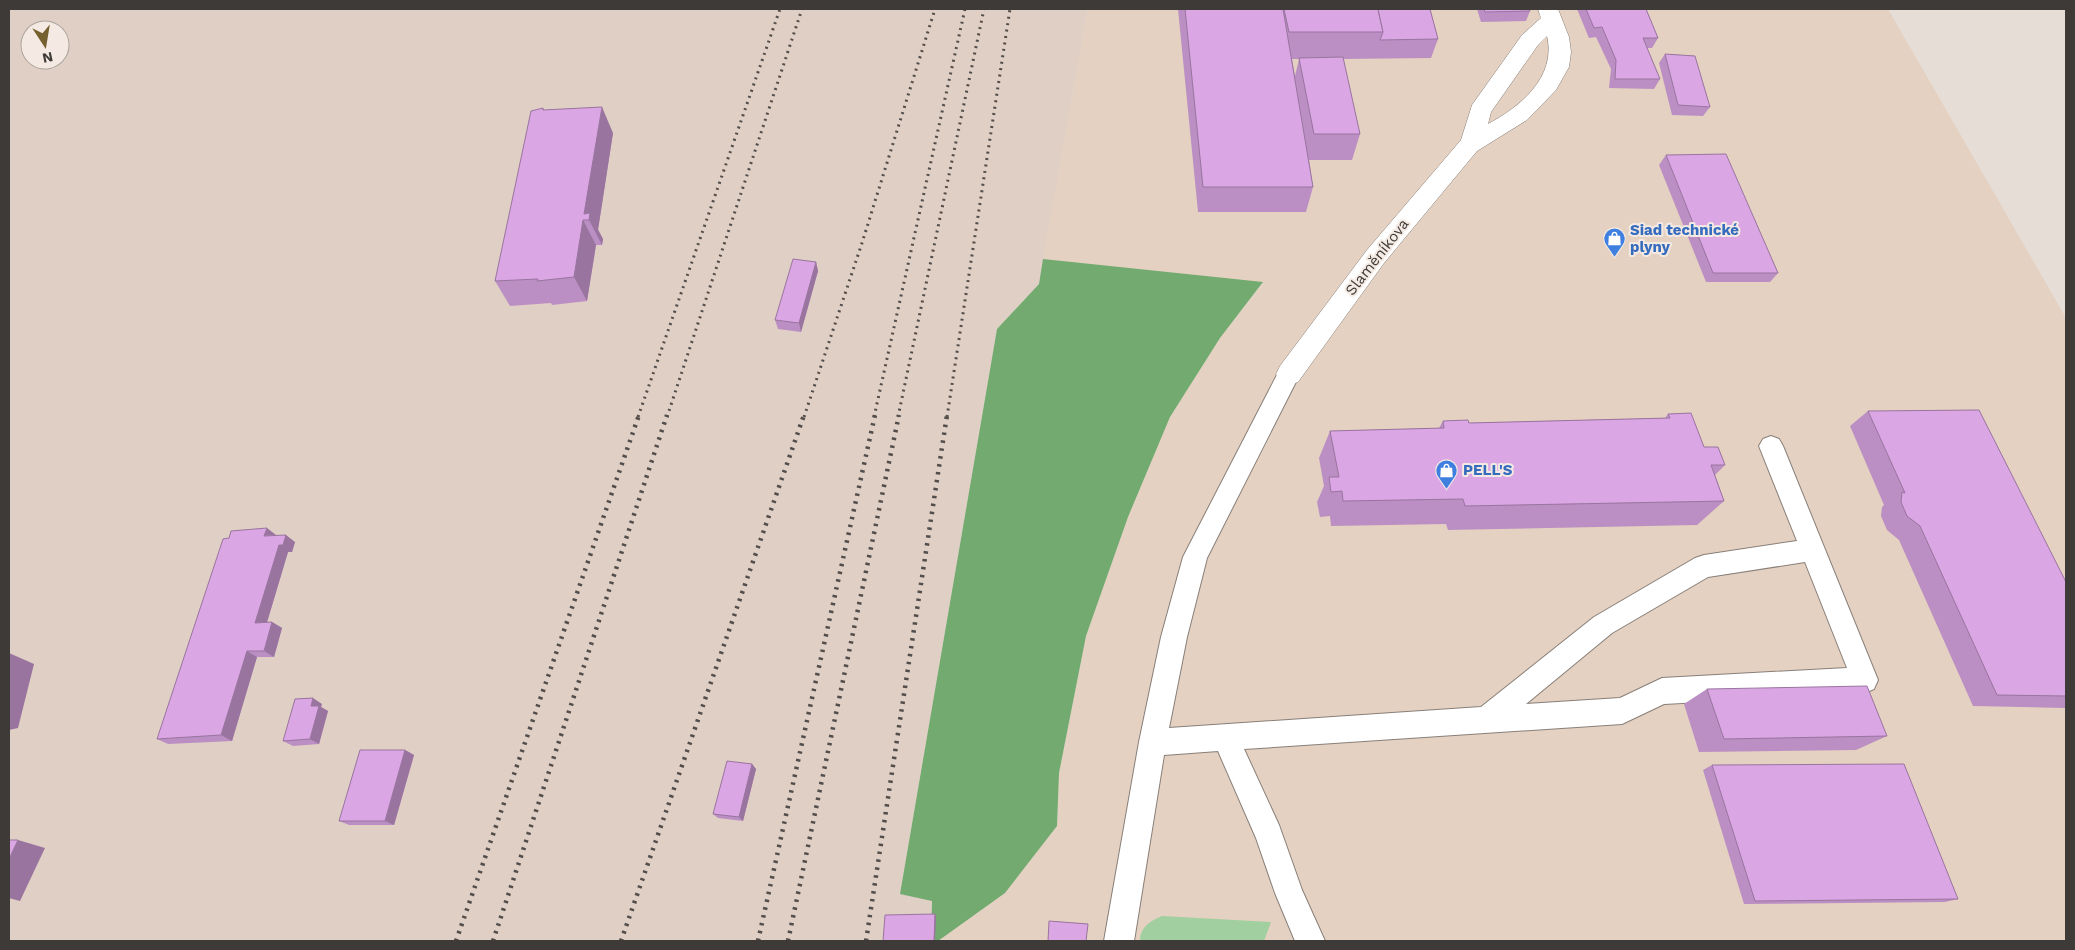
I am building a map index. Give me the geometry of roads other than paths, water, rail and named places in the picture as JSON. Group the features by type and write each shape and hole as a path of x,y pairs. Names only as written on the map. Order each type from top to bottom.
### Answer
{"street":[{"name":"Slaměníkova","path":"1471,143 1480,111 1550,14"},
{"name":"Slaměníkova","path":"1289,374 1328,319 1421,201 1471,143 1504,125 1538,100 1558,67 1561,49 1550,14"}],"lane":[{"path":"1119,941 1153,742 1174,637 1194,557 1289,374"},
{"path":"1153,742 1622,712 1662,691 1865,680 1770,446"},
{"path":"1486,720 1603,625 1704,566 1813,550"},
{"path":"1225,737 1269,835 1289,894 1310,941"}],"railway":[{"path":"638,417 780,9"},
{"path":"667,417 802,9"},
{"path":"804,417 862,243 935,9"},
{"path":"874,417 965,9"},
{"path":"898,417 984,9"},
{"path":"947,417 1010,9"},
{"path":"456,941 639,415"},
{"path":"493,941 667,415"},
{"path":"621,941 804,415"},
{"path":"758,941 875,415"},
{"path":"788,941 899,415"},
{"path":"866,941 947,415"}],"place":[{"name":"Siad technické plyny","path":"1614,258"},
{"name":"PELL'S","path":"1447,489"}]}
